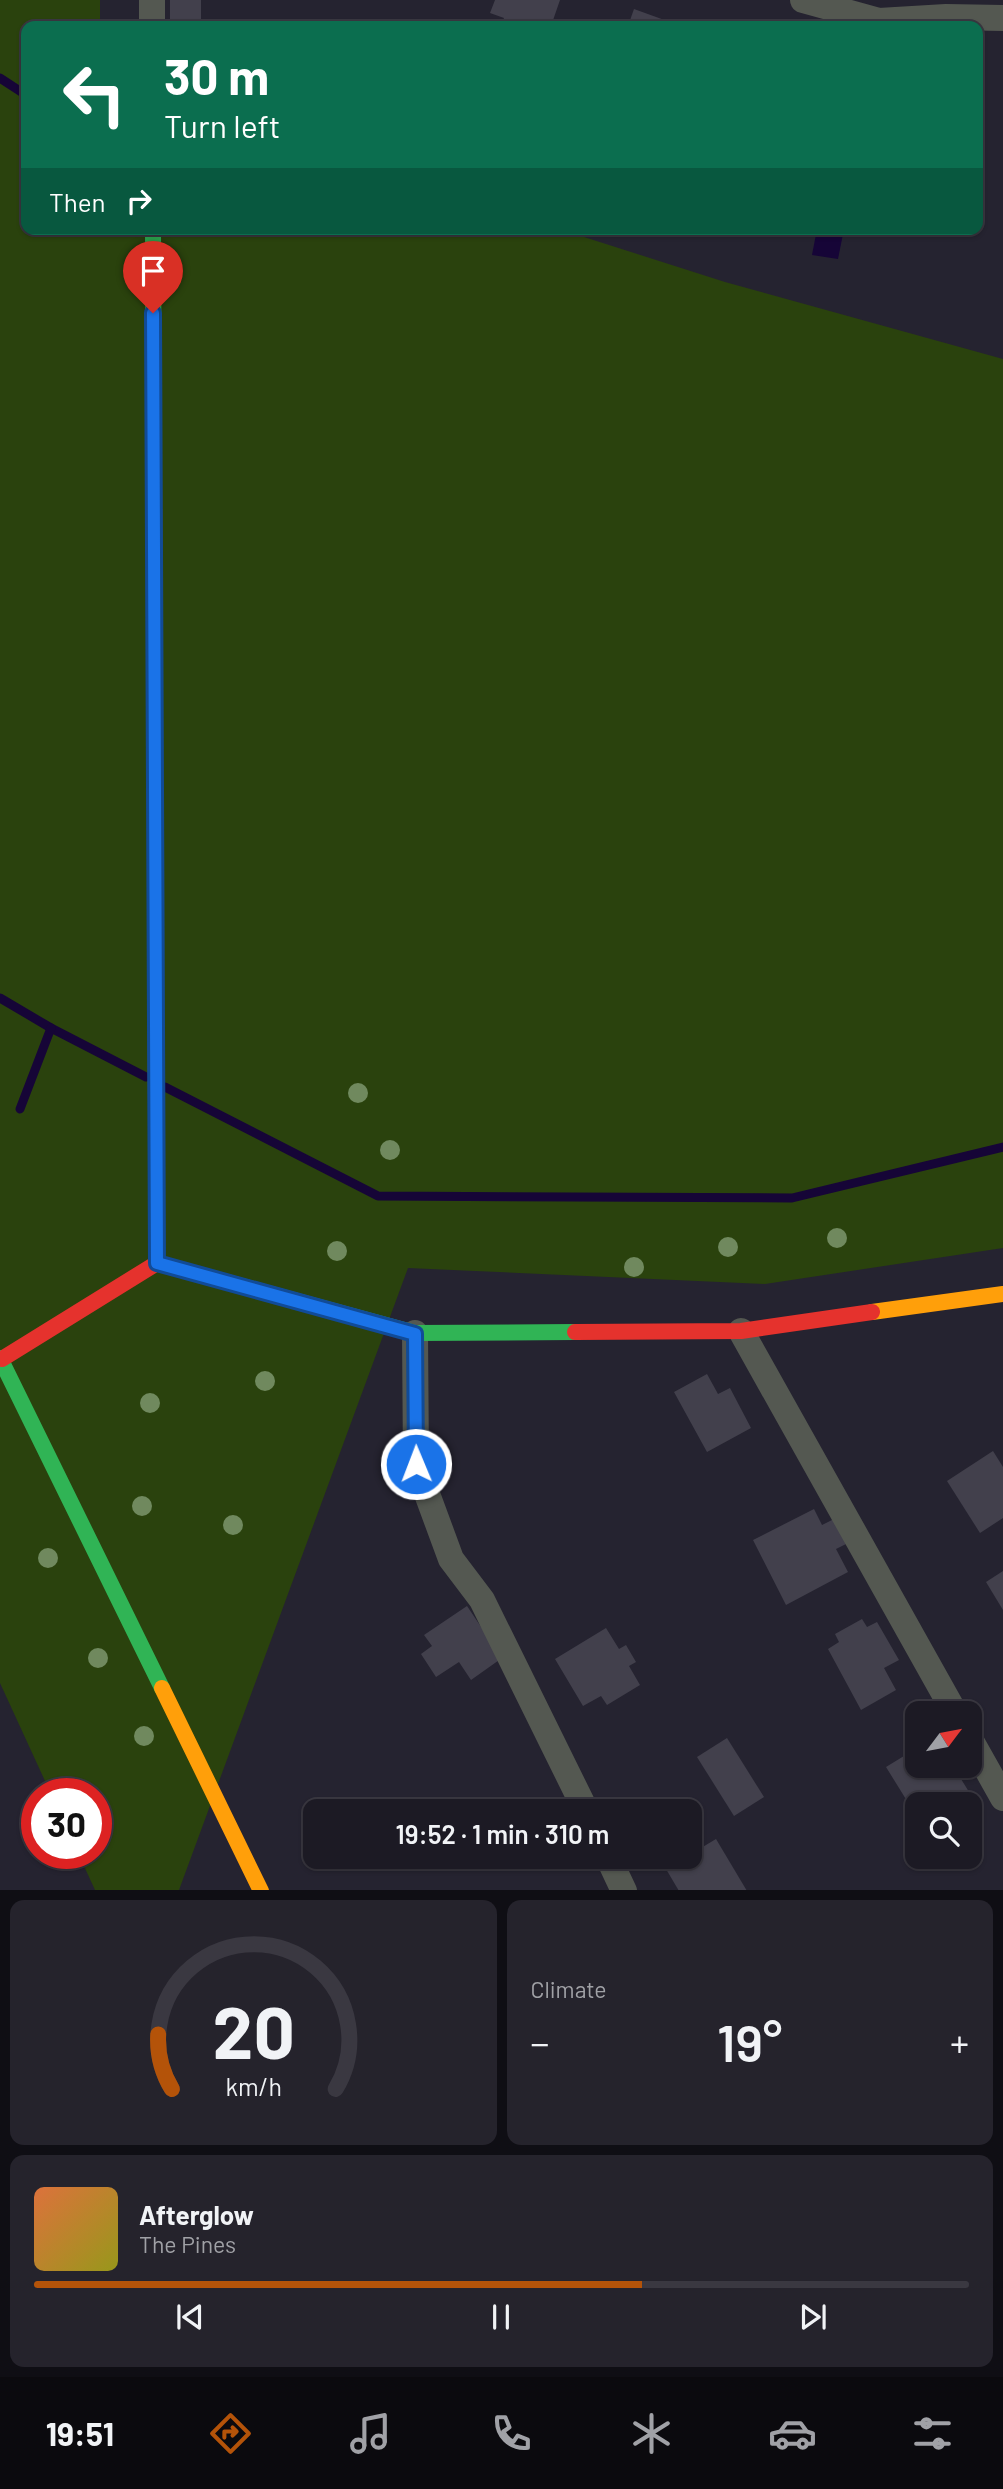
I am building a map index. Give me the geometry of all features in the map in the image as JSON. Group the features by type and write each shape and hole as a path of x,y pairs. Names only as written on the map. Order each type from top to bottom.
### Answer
{"street":[{"path":"152,0 152,21"},
{"path":"803,0 879,21 998,12"},
{"path":"153,235 157,1263"},
{"path":"261,1890 1,1359 157,1263 415,1334 741,1331 1003,1294"},
{"path":"741,1331 948,1701"},
{"path":"415,1334 416,1464 451,1559 482,1600 580,1799"},
{"path":"982,1760 1003,1798"},
{"path":"614,1869 624,1890"}],"green space":[{"path":"0,0 100,0 100,21 21,21 21,235 578,235 725,282 1003,359 1003,1248 765,1284 408,1268 179,1890 95,1890 85,1869 112,1869 112,1778 44,1778 0,1683"}],"shaded area":[{"path":"816,235 843,235 838,259 812,255"}],"building":[{"path":"170,0 201,0 201,21 170,21"},
{"path":"495,0 560,0 553,21 503,21 504,18 490,13"},
{"path":"634,9 667,21 630,21"},
{"path":"707,1374 718,1394 730,1388 751,1428 707,1452 674,1392"},
{"path":"993,1451 1003,1467 1003,1518 980,1533 947,1481"},
{"path":"814,1509 822,1525 834,1519 846,1544 836,1549 848,1572 786,1605 753,1540"},
{"path":"1003,1571 1003,1610 986,1582"},
{"path":"467,1606 502,1658 471,1680 459,1662 436,1677 421,1654 432,1646 424,1635"},
{"path":"862,1619 867,1627 877,1622 899,1660 884,1668 896,1690 861,1710 828,1649 839,1642 835,1634"},
{"path":"606,1628 619,1649 626,1645 636,1662 629,1666 640,1685 607,1705 601,1696 583,1706 555,1659"},
{"path":"727,1738 764,1797 734,1816 697,1757"},
{"path":"905,1755 905,1778 960,1778 969,1792 905,1792 905,1798 886,1767"},
{"path":"716,1839 746,1890 678,1890 666,1869 702,1869 702,1847"}],"waterway":[{"path":"0,78 21,92"},
{"path":"0,998 51,1028 146,1077"},
{"path":"20,1109 51,1028"},
{"path":"165,1087 378,1196 792,1198 1003,1147"}],"traffic: fast":[{"path":"153,235 154,477"},
{"path":"157,1263 415,1333 575,1332"},
{"path":"0,1358 162,1688"}],"traffic: slow":[{"path":"155,800 156,1106"},
{"path":"872,1312 1003,1294"},
{"path":"162,1688 261,1890"}],"traffic: jam":[{"path":"154,477 155,800"},
{"path":"2,1359 157,1263 156,1106"},
{"path":"575,1332 741,1331 872,1312"}],"route":[{"path":"153,313 157,1263 415,1334 416,1464"}]}
